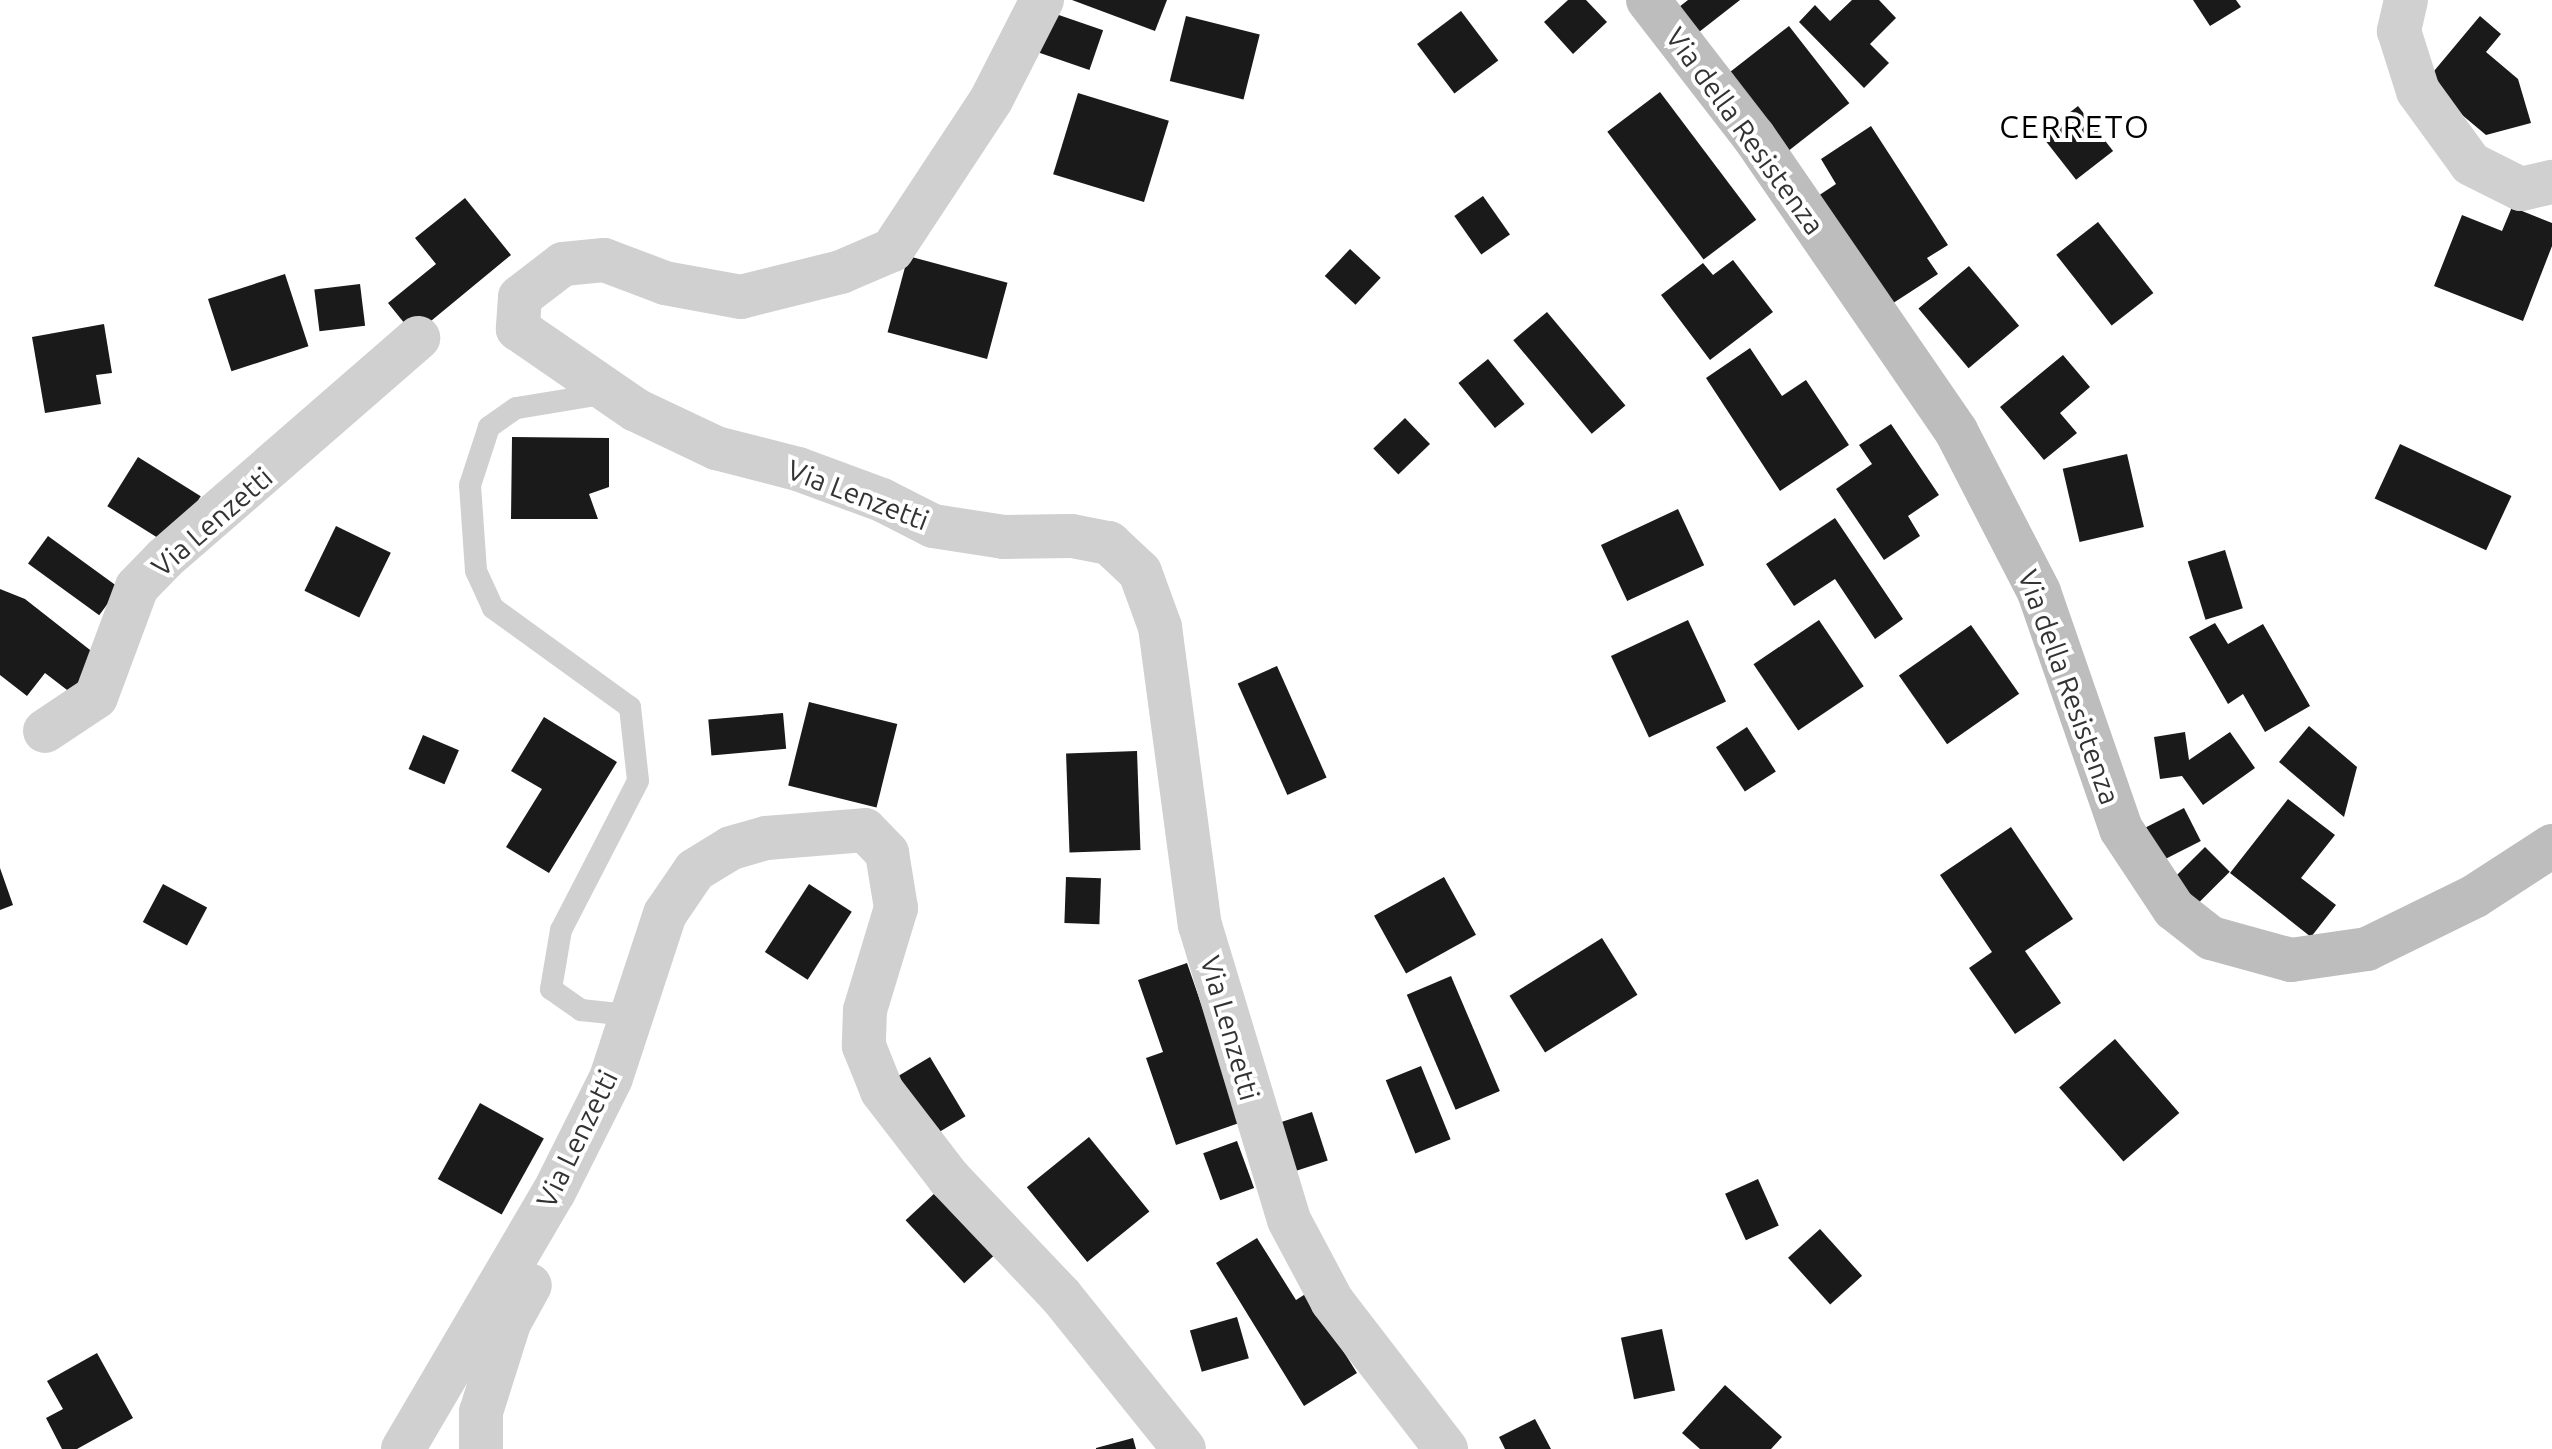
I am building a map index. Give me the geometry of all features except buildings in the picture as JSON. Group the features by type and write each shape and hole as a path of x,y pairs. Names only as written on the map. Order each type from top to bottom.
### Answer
{"street":[{"name":"Via Lenzetti","path":"1042,0 991,100 892,250 841,272 741,297 665,283 604,260 563,264 520,297 518,329 636,410 716,448 812,474 882,500 933,526 1004,537 1072,536 1109,543 1140,572 1160,627 1200,925 1289,1220 1332,1301 1446,1449"},
{"name":"Via della Resistenza","path":"1648,0 1754,137 1956,431 2039,592 2121,829 2174,909 2211,938 2291,960 2367,949 2475,896 2552,846"},
{"path":"2406,0 2399,31 2418,91 2471,164 2521,189 2552,182"},
{"name":"Via Lenzetti","path":"45,731 96,697 137,587 164,559 418,338"},
{"name":"Via Lenzetti","path":"403,1449 554,1192 611,1078 628,1015 665,914 695,870 731,848 766,838 865,830 887,853 896,908 865,1010 864,1046 882,1091 949,1178 1061,1296 1184,1449"},
{"path":"481,1449 481,1412 509,1323 620,1108 611,1078"}],"lane":[{"path":"613,392 516,408 489,427 470,485 476,571 493,608 630,707 638,781 561,930 551,989 581,1010 628,1015"}],"district":[{"name":"CERRETO","path":"2075,126"}]}
